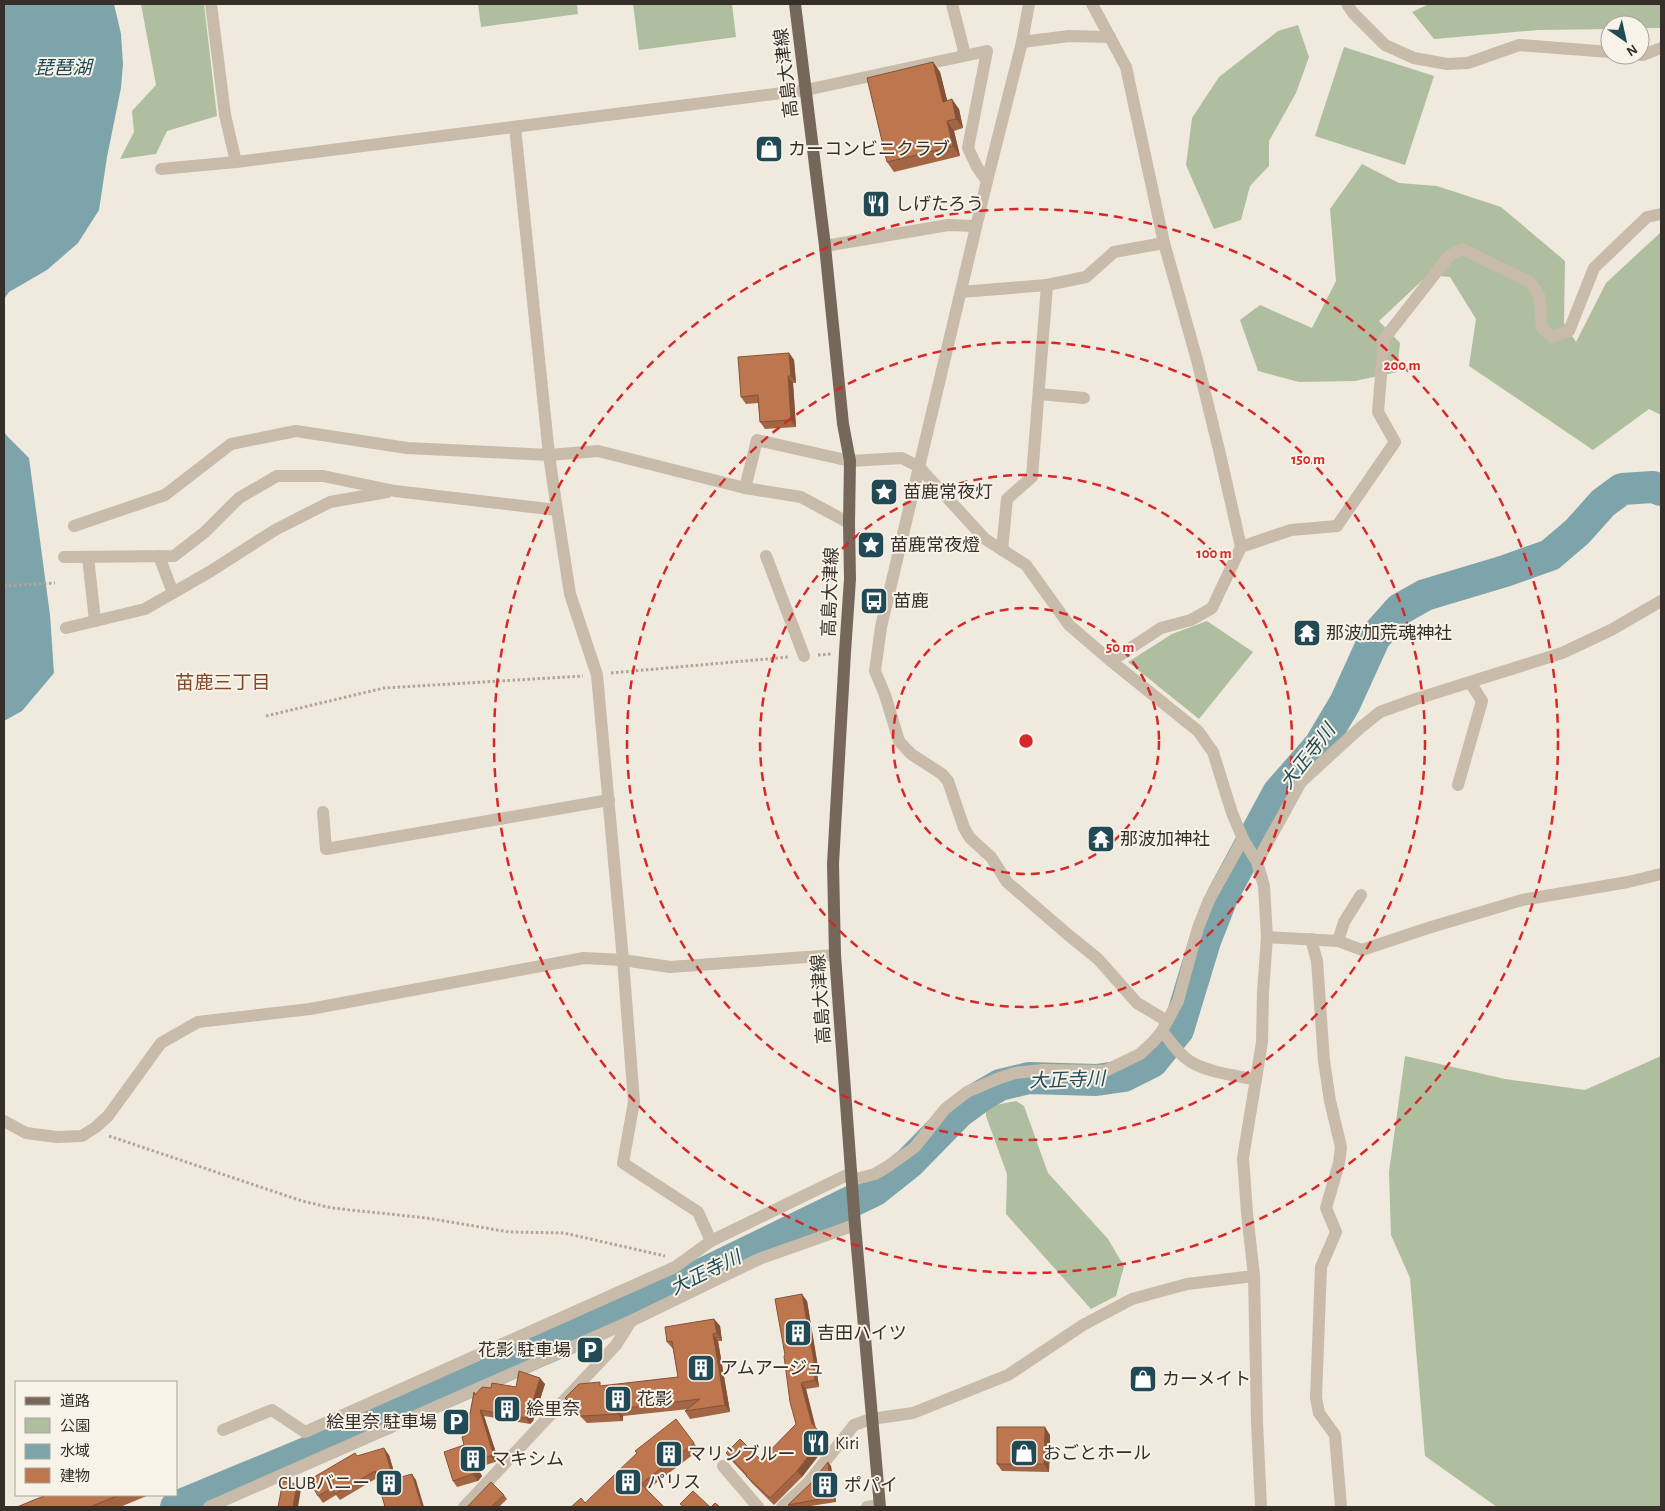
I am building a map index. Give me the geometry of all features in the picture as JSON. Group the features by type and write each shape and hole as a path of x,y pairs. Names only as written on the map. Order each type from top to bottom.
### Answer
{"main road":[{"name":"高島大津線","path":"795,4 825,246 843,424 850,461 850,579 833,864 835,955 855,1226"},
{"path":"855,1226 871,1419 875,1506"}],"street":[{"path":"211,4 224,115 236,162"},
{"path":"952,4 965,55"},
{"path":"1029,4 1022,42 976,226 881,627 875,671 886,695 899,741 911,754 942,774 948,781 964,828 970,838 991,857 1007,882 1098,958 1164,1029 1177,1050 1191,1062 1208,1069 1256,1080"},
{"path":"1092,4 1126,67 1164,243 1204,387 1241,548 1212,608 1191,620 1161,628 1111,661"},
{"path":"1347,4 1353,13 1385,45 1414,58 1446,64 1468,63 1519,45 1600,51"},
{"path":"1022,42 1069,36 1110,37"},
{"path":"161,169 236,162 806,90 987,51 968,148 977,167 987,181"},
{"path":"515,127 549,455 557,510 570,594 597,675 624,960 634,1102 622,1163 698,1212 711,1241"},
{"path":"1241,548 1291,530 1337,526 1395,442 1378,412 1384,339 1449,256 1462,249 1530,282 1539,295 1542,328 1552,337 1569,331 1594,268 1647,217 1661,214"},
{"path":"825,246 948,226 976,226"},
{"path":"961,292 1047,286 1086,277 1114,252 1164,243"},
{"path":"1002,550 1007,499 1032,477 1047,286"},
{"path":"1039,394 1084,398"},
{"path":"74,526 165,495 231,444 296,431 407,448 549,455 598,451 745,488 801,497 849,523"},
{"path":"745,488 757,440 850,461 902,458 919,467 985,539 1026,565 1069,625 1198,731 1213,752 1232,813 1244,841 1255,858 1264,886 1267,937 1262,1042 1243,1158 1254,1276 1261,1507"},
{"path":"64,557 174,556 206,532 240,498 277,476 323,476 395,491 557,510"},
{"path":"66,628 145,609 212,571 274,530 330,502 395,491"},
{"path":"159,556 173,593"},
{"path":"766,556 804,656"},
{"path":"88,557 95,621"},
{"path":"1255,858 1301,782 1380,712 1562,653 1611,630 1661,601"},
{"path":"1458,785 1482,701 1470,682"},
{"path":"323,812 326,849 609,800"},
{"path":"223,1430 272,1410 305,1432 675,1266 711,1241 852,1179 875,1174 915,1147 945,1109 967,1092 1015,1073 1043,1070 1105,1071 1140,1054 1154,1042 1164,1029 1178,1001 1200,922 1210,900 1244,841"},
{"path":"1267,937 1338,942 1362,950 1522,900 1628,882 1661,874"},
{"path":"1338,942 1344,922 1360,895"},
{"path":"1311,939 1317,961 1325,1069 1330,1101 1341,1147 1339,1163 1326,1208 1336,1232 1322,1267 1316,1398 1319,1414 1335,1436 1341,1507"},
{"path":"4,1121 26,1133 58,1137 82,1136 108,1116 161,1043 198,1022 310,1009 584,958 624,960 670,966 835,955"},
{"path":"209,1507 631,1321 759,1259 855,1226"},
{"path":"782,1507 808,1483 854,1425 871,1419 913,1413 1008,1375 1083,1325 1132,1300 1187,1284 1254,1276"},
{"path":"464,1507 616,1346 631,1321"},
{"path":"723,1466 758,1507"}],"path":[{"path":"4,586 55,583"},
{"path":"266,716 384,688 597,675 845,652"},
{"path":"96,1127 107,1135 302,1201 332,1208 427,1218 509,1232 564,1234 667,1256 675,1266"}],"green space":[{"path":"141,4 204,4 217,116 167,131 156,154 120,159 134,132 132,111 156,85"},
{"path":"478,4 577,4 578,14 481,27"},
{"path":"633,4 732,4 736,37 639,50"},
{"path":"1429,4 1661,4 1661,28 1650,28 1650,15 1600,15 1600,29 1538,30 1434,39 1412,12"},
{"path":"1298,25 1309,57 1296,93 1269,141 1269,166 1250,186 1241,220 1214,229 1186,165 1192,118 1219,77 1278,31"},
{"path":"1344,47 1434,76 1405,165 1315,136"},
{"path":"1362,164 1399,183 1437,186 1501,207 1565,261 1564,323 1576,342 1606,283 1661,232 1661,415 1649,409 1593,450 1469,366 1476,319 1450,277 1428,275 1379,321 1400,343 1397,372 1355,381 1299,382 1258,371 1240,320 1260,305 1312,328 1336,281 1330,209"},
{"path":"1207,621 1253,652 1199,719 1128,662 1172,634"},
{"path":"1405,1056 1505,1079 1585,1090 1661,1056 1661,1507 1497,1507 1425,1456 1410,1278 1391,1235 1389,1172"},
{"path":"1016,1101 1024,1106 1048,1173 1108,1239 1124,1266 1116,1296 1091,1309 1006,1214 1007,1174 986,1116 986,1107"}],"water":[{"name":"琵琶湖","path":"4,4 114,4 121,34 123,64 121,88 107,157 99,210 78,243 47,270 9,292 4,299"},
{"path":"4,431 29,458 50,615 54,673 22,711 4,721"}],"building":[{"path":"933,62 943,102 952,99 956,119 947,121 953,146 887,162 867,78"},
{"path":"789,353 791,376 788,376 791,420 760,422 758,395 741,397 738,357"},
{"path":"802,1294 815,1367 813,1367 815,1380 801,1383 812,1424 824,1436 797,1471 770,1498 746,1476 726,1453 740,1439 761,1460 796,1424 790,1402 785,1355 775,1299"},
{"path":"714,1319 717,1333 713,1334 725,1405 685,1411 700,1399 617,1409 618,1414 582,1416 565,1398 579,1384 600,1382 600,1386 678,1377 672,1341 667,1342 665,1327"},
{"path":"519,1371 540,1378 529,1415 526,1418 480,1410 493,1453 490,1456 470,1462 478,1469 473,1474 453,1481 444,1452 464,1445 462,1437 466,1435 474,1392 475,1395 482,1387 491,1388 492,1383 516,1387"},
{"path":"676,1419 694,1443 641,1484 664,1507 571,1507 581,1498 585,1503 637,1453 635,1451"},
{"path":"997,1427 1045,1427 1044,1464 997,1464"},
{"path":"384,1448 394,1479 412,1474 422,1507 385,1507 375,1471 335,1494 332,1488 318,1496 309,1480 355,1453 357,1456"},
{"path":"828,1462 832,1497 788,1505 811,1483"},
{"path":"283,1481 297,1484 293,1507 278,1507"},
{"path":"491,1482 504,1495 491,1507 467,1507"},
{"path":"693,1491 710,1507 684,1507 680,1504"},
{"path":"44,1496 117,1496 90,1507 17,1507"},
{"path":"715,1503 720,1507 711,1507"}],"waterway":[{"name":"大正寺川","path":"176,1507 304,1454 587,1330 875,1190 909,1163 959,1112 1000,1085 1029,1078 1096,1080 1124,1076 1152,1062 1178,1030 1205,941 1223,895 1278,793 1320,745 1345,703 1375,637 1400,609 1425,595 1505,571 1550,555 1577,532 1603,503 1622,489 1653,487 1661,490"}],"place":[{"name":"カーコンビニクラブ","path":"769,149"},
{"name":"しげたろう","path":"876,204"},
{"name":"苗鹿常夜灯","path":"884,492"},
{"name":"苗鹿常夜燈","path":"871,545"},
{"name":"苗鹿","path":"874,601"},
{"name":"那波加荒魂神社","path":"1307,633"},
{"name":"那波加神社","path":"1101,839"},
{"name":"吉田ハイツ","path":"798,1333"},
{"name":"花影 駐車場","path":"590,1350"},
{"name":"アムアージュ","path":"701,1368"},
{"name":"カーメイト","path":"1143,1379"},
{"name":"花影","path":"618,1399"},
{"name":"絵里奈","path":"507,1409"},
{"name":"絵里奈 駐車場","path":"456,1422"},
{"name":"Kiri","path":"816,1443"},
{"name":"おごとホール","path":"1024,1453"},
{"name":"マリンブルー","path":"669,1454"},
{"name":"マキシム","path":"473,1459"},
{"name":"パリス","path":"628,1482"},
{"name":"CLUBバニー","path":"389,1483"},
{"name":"ポパイ","path":"825,1485"}],"district":[{"name":"苗鹿三丁目","path":"223,682"}]}
